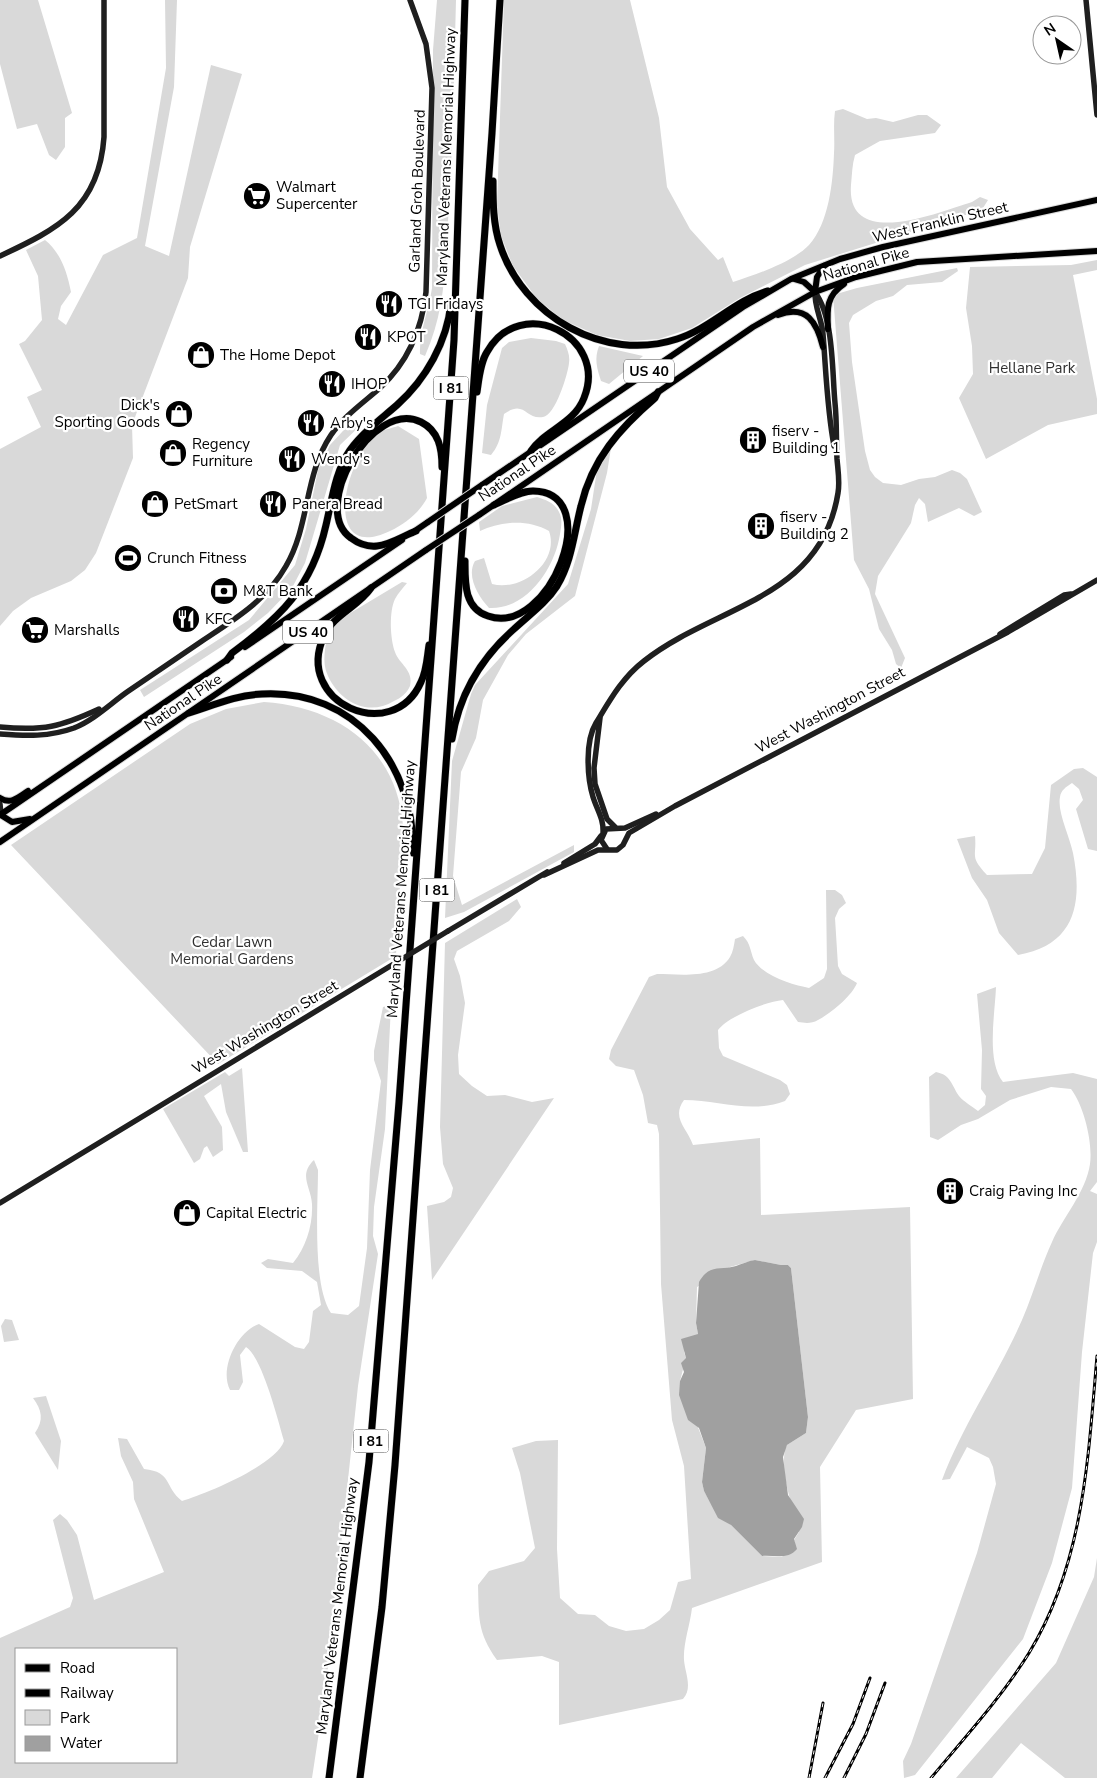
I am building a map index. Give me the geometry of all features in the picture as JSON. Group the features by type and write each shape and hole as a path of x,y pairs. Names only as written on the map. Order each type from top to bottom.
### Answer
{"highway":[{"name":"Maryland Veterans Memorial Highway","path":"329,1778 375,1398 411,941 442,526 458,250 465,0"},
{"name":"I 81","path":"360,1778 374,1678 389,1537 492,133 500,0"},
{"path":"492,133 494,217 502,252 514,274 534,302 566,326 589,336 617,343 661,343 676,340 703,328 757,294 768,292"},
{"path":"227,660 232,653 271,623 299,591 317,556 338,475 350,450 366,431 409,394 434,359 448,323 458,250"},
{"path":"469,449 480,372 486,353 491,344 507,332 525,324 538,324 557,328 574,342 586,362 588,381 585,395 579,408 564,424 535,444 531,451"},
{"path":"444,794 457,712 471,680 491,651 539,606 556,587 569,560 581,505 595,465 615,436 656,398 658,392"},
{"path":"416,530 384,544 361,544 348,536 343,529 338,511 343,477 355,455 370,436 383,426 402,418 410,418 424,423 435,433 438,440 442,460 442,526"},
{"path":"464,504 466,591 469,600 478,611 494,618 501,618 516,615 525,610 543,593 558,572 564,557 569,530 564,509 553,498 544,493 528,492 494,505"},
{"path":"371,588 366,596 339,616 325,634 320,643 318,663 323,682 335,698 351,710 371,714 398,707 412,696 422,681 438,575"},
{"path":"189,713 230,698 248,695 286,694 326,706 356,722 371,735 393,764 408,799 413,847 411,941"}],"main road":[{"name":"West Franklin Street","path":"792,279 826,264 921,238 1097,200"},
{"name":"National Pike","path":"0,842 752,327 816,292 856,277 891,267 937,260 1097,251"},
{"path":"816,292 817,277 826,264"},
{"path":"828,329 827,308 830,298 837,289 856,277"},
{"name":"National Pike","path":"0,814 531,451 768,292 792,279"},
{"path":"792,279 804,282 816,292"},
{"path":"752,327 780,314 796,312 814,322 818,328 823,347"},
{"path":"0,798 4,801 14,800 118,730 126,729"},
{"path":"0,814 12,822 19,822 39,816"},
{"path":"0,814 0,825"}],"street":[{"path":"0,256 44,235 65,221 82,203 93,183 103,155 104,0"},
{"name":"Garland Groh Boulevard","path":"0,734 34,737 65,731 87,721 239,616 272,587 286,566 298,540 312,476 323,449 340,424 391,377 412,346 424,311 426,292 432,121 429,62 421,30 410,0"},
{"path":"1086,0 1097,115"},
{"path":"600,718 594,768 595,784 607,819 625,839 623,845 618,850 607,849 602,844 603,821 592,790 589,763 591,740 595,724 618,688 644,660 776,589 804,566 818,548 829,526 838,493 837,426 828,329 820,298 816,292"},
{"path":"816,292 814,300 823,332 831,426 837,460"},
{"name":"West Washington Street","path":"625,839 629,833 684,801 996,637 1067,599 1071,594 1097,580"},
{"name":"Garland Groh Boulevard","path":"0,728 36,730 49,728 69,723 108,705"},
{"path":"0,804 0,814"},
{"name":"West Washington Street","path":"617,828 630,826 675,806"},
{"path":"602,835 608,828 617,828"},
{"name":"West Washington Street","path":"0,1202 595,844 602,835"},
{"name":"West Washington Street","path":"544,875 594,851 607,849"}],"green space":[{"path":"0,0 38,0 72,113 65,118 65,147 56,160 49,155 37,124 17,129 0,64"},
{"path":"165,0 177,0 174,87 145,246 169,256 211,65 242,74 190,247 188,278 132,425 133,458 96,553 85,570 71,581 31,598 13,611 0,626 0,449 41,427 27,397 42,390 19,344 25,341 42,320 38,276 26,250 45,240 59,257 68,277 71,292 61,306 58,319 66,325 103,255 137,238 166,68"},
{"path":"437,0 456,0 452,139 443,290 437,323 425,356 420,354 420,346 432,288 433,50"},
{"path":"504,0 630,0 659,118 667,187 690,229 718,260 723,257 733,282 752,276 793,257 809,245 816,236 829,202 831,189 835,111 843,109 867,119 876,118 893,122 918,115 927,115 941,125 935,133 880,141 855,155 851,185 853,205 863,217 878,222 897,222 938,213 972,202 980,197 988,200 983,208 975,212 805,265 740,298 692,328 659,339 630,341 597,335 563,320 537,299 513,266 501,236 497,205"},
{"name":"Hellane Park","path":"1097,260 1097,270 1073,275 1097,399 1097,414 1048,425 986,459 959,398 973,374 972,346 966,308 970,267 1071,265"},
{"path":"957,268 958,271 942,282 907,285 893,296 876,301 853,315 849,323 852,362 865,451 870,470 883,483 901,485 919,479 935,477 952,470 960,473 967,479 982,512 974,516 959,508 928,522 925,504 919,498 915,505 911,523 878,576 875,594 905,658 901,668 896,664 892,650 879,629 869,589 854,560 833,295 857,288"},
{"path":"531,338 565,344 569,363 560,394 552,410 543,417 532,416 521,409 511,410 504,414 501,436 495,450 491,455 482,453 487,405 502,348 509,342"},
{"path":"599,346 643,356 609,384 601,381 598,372 596,359"},
{"path":"354,419 362,424 340,445 305,563 292,588 268,613 244,632 144,697 140,690 249,620 295,565 306,529 318,470 330,445"},
{"path":"398,426 419,439 427,498 411,518 390,531 368,537 354,533 347,521 345,503 356,463 367,445 380,432"},
{"path":"611,448 607,473 575,596 526,634 508,655 483,700 476,738 461,772 453,876 462,905 574,845 574,852 464,912 445,918 452,761 471,694 475,685 568,584 591,509 598,463"},
{"path":"537,497 553,504 561,517 560,534 552,560 537,584 527,594 503,607 489,608 474,586 472,573 475,561 484,558 492,584 515,583 526,579 536,572 549,553 551,543 549,531 541,527 523,523 506,523 480,531 479,522 502,506"},
{"path":"402,582 407,583 393,604 391,633 395,652 410,676 410,686 401,697 384,706 374,708 356,704 347,700 340,693 333,685 326,671 325,654 328,631 342,618"},
{"name":"Cedar Lawn Memorial Gardens","path":"264,702 291,706 316,713 338,723 359,737 376,754 389,774 398,798 403,826 396,956 218,1064 11,845 190,724 226,709"},
{"path":"1083,768 1097,777 1097,851 1088,849 1076,809 1083,800 1079,789 1072,783 1061,792 1060,797 1060,810 1073,853 1076,872 1077,889 1071,919 1063,932 1052,942 1037,950 1018,955 999,933 987,900 972,878 957,839 975,836 976,860 987,875 1032,874 1045,848 1051,785 1074,769"},
{"path":"826,890 835,890 842,895 846,903 839,909 835,918 838,966 842,974 857,983 846,999 823,1017 813,1022 798,1022 783,1000 748,1010 730,1020 718,1030 719,1048 723,1056 780,1080 787,1085 790,1094 785,1101 760,1106 684,1100 679,1112 681,1123 693,1145 760,1138 761,1215 910,1207 913,1399 856,1410 820,1467 822,1562 692,1608 684,1654 688,1690 683,1699 559,1725 559,1662 542,1656 497,1660 490,1650 480,1624 478,1585 489,1571 524,1561 535,1548 520,1473 512,1448 536,1441 558,1440 557,1549 560,1598 578,1614 595,1615 609,1626 626,1631 644,1629 659,1620 670,1610 678,1582 691,1579 684,1466 672,1420 661,1284 659,1134 657,1125 648,1123 643,1095 634,1070 616,1066 609,1059 611,1050 649,977 657,974 696,974 716,969 730,957 735,939 743,936 748,942 758,966 779,979 809,988 824,978 827,969","holes":["755,1260 788,1265 791,1268 808,1417 806,1433 787,1445 785,1449 784,1470 799,1532 794,1540 795,1543 782,1557 762,1556 713,1507 704,1491 702,1482 706,1448 680,1381 686,1358 684,1352 698,1334 696,1323 697,1287 730,1267"]},
{"path":"517,899 521,907 509,921 457,951 454,959 460,976 465,1003 458,1055 459,1074 487,1096 505,1095 532,1102 554,1098 432,1280 427,1206 444,1202 451,1197 453,1188 443,1164 440,1127 445,943"},
{"path":"996,987 993,1050 998,1073 1003,1082 1073,1073 1097,1079 1097,1182 1090,1191 1097,1194 1097,1242 1093,1253 1082,1352 1072,1488 1052,1563 1023,1639 915,1775 904,1778 903,1761 911,1744 977,1553 996,1484 993,1467 989,1458 967,1447 950,1479 942,1480 960,1439 1013,1340 1052,1242 1084,1184 1090,1164 1089,1136 1084,1115 1071,1089 1051,1087 1010,1100 978,1119 961,1125 938,1140 930,1137 929,1077 936,1072 945,1075 959,1096 978,1111 985,1105 986,1096 981,1089 982,1050 977,994"},
{"path":"391,1005 385,1129 374,1207 373,1236 378,1254 358,1386 326,1686 312,1778 0,1778 0,1638 70,1607 73,1598 53,1520 60,1514 67,1520 77,1535 94,1600 164,1572 134,1499 133,1482 121,1456 118,1438 127,1439 144,1469 160,1473 176,1496 182,1501 223,1485 255,1469 268,1460 284,1441 274,1405 258,1363 246,1347 240,1355 243,1382 239,1390 230,1390 227,1372 232,1352 237,1342 251,1328 259,1324 295,1347 304,1349 309,1342 313,1311 321,1305 317,1282 302,1271 267,1268 261,1263 268,1259 293,1263 302,1250 310,1228 312,1212 306,1176 309,1166 314,1160 318,1170 317,1244 321,1284 325,1300 331,1313 348,1315 359,1306 367,1248 370,1170 381,1081 374,1060 374,1051 383,1007"},
{"path":"242,1068 248,1152 243,1152 226,1112 221,1084 204,1096 222,1127 223,1150 213,1157 207,1146 204,1148 200,1159 194,1163 163,1109 225,1072 229,1076"},
{"path":"5,1319 12,1320 19,1340 4,1342 1,1326"},
{"path":"46,1396 61,1441 58,1470 35,1433 40,1424 41,1415 33,1398"},
{"path":"1097,1558 1097,1778 1065,1778 1021,1743 992,1778 956,1778 1056,1663 1094,1577"}],"water":[{"path":"755,1260 788,1265 791,1268 808,1417 806,1433 787,1445 783,1457 788,1495 804,1519 802,1527 794,1539 797,1549 790,1555 785,1556 762,1556 731,1525 718,1518 704,1491 702,1482 706,1448 699,1428 688,1420 679,1395 680,1381 684,1372 681,1363 686,1358 681,1339 698,1334 696,1323 699,1282 711,1270 736,1266"}],"railway":[{"path":"931,1778 1018,1670 1047,1618 1062,1583 1080,1509 1086,1471 1097,1356"},
{"path":"825,1778 853,1724 870,1678"},
{"path":"844,1778 866,1734 885,1683"},
{"path":"809,1778 823,1703"}],"place":[{"name":"Walmart Supercenter","path":"257,196"},
{"name":"TGI Fridays","path":"389,304"},
{"name":"KPOT","path":"368,337"},
{"name":"The Home Depot","path":"201,355"},
{"name":"IHOP","path":"332,384"},
{"name":"Dick's Sporting Goods","path":"179,414"},
{"name":"Arby's","path":"311,423"},
{"name":"fiserv - Building 1","path":"753,440"},
{"name":"Regency Furniture","path":"173,453"},
{"name":"Wendy's","path":"292,459"},
{"name":"PetSmart","path":"155,504"},
{"name":"Panera Bread","path":"273,504"},
{"name":"fiserv - Building 2","path":"761,526"},
{"name":"Crunch Fitness","path":"128,558"},
{"name":"M&T Bank","path":"224,591"},
{"name":"KFC","path":"186,619"},
{"name":"Marshalls","path":"35,630"},
{"name":"Craig Paving Inc","path":"950,1191"},
{"name":"Capital Electric","path":"187,1213"}]}
